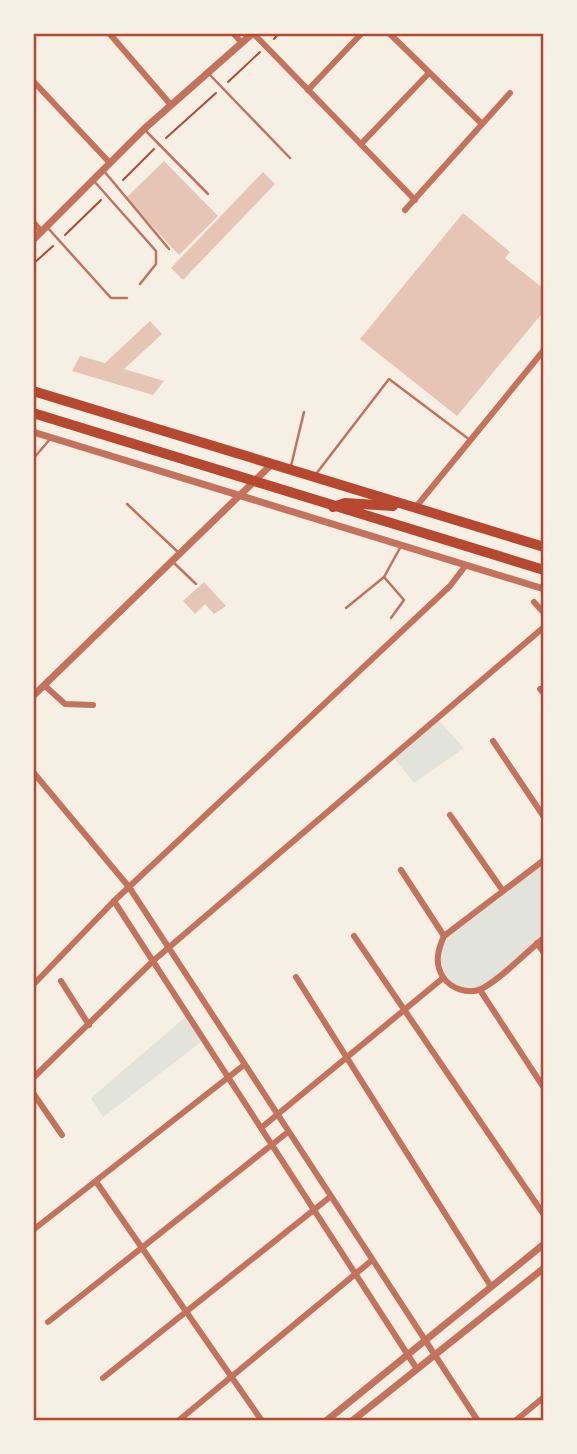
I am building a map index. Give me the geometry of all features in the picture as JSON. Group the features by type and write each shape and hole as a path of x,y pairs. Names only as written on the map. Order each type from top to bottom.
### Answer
{"main road":[{"path":"33,391 544,547"},
{"path":"33,414 544,570"},
{"path":"332,507 359,503 415,508"}],"street":[{"path":"109,33 171,105"},
{"path":"233,33 242,43"},
{"path":"33,222 37,233 108,162 253,33 415,200"},
{"path":"308,90 362,33"},
{"path":"389,33 482,124"},
{"path":"361,144 429,73"},
{"path":"33,81 108,162"},
{"path":"405,210 510,93"},
{"path":"415,508 544,350"},
{"path":"33,432 544,589"},
{"path":"33,696 272,464"},
{"path":"33,985 114,901 450,586 466,565"},
{"path":"534,602 544,613"},
{"path":"33,1078 153,961 170,950 544,627"},
{"path":"44,685 65,705 93,705"},
{"path":"493,741 544,817"},
{"path":"33,772 129,887 433,1356 478,1421"},
{"path":"450,815 503,891"},
{"path":"544,860 444,936 438,951 438,965 443,978 451,986 464,991 480,990 541,940 544,953"},
{"path":"401,870 444,936"},
{"path":"114,901 417,1368"},
{"path":"354,936 544,1216"},
{"path":"296,977 490,1285"},
{"path":"261,1128 278,1117 443,978"},
{"path":"61,981 89,1025"},
{"path":"480,990 544,1088"},
{"path":"33,1230 97,1183 244,1065"},
{"path":"33,1093 62,1135"},
{"path":"48,1322 288,1132"},
{"path":"97,1183 262,1421"},
{"path":"103,1378 330,1197"},
{"path":"326,1421 406,1352 544,1244"},
{"path":"178,1421 354,1272 372,1261"},
{"path":"358,1419 417,1368 544,1268"},
{"path":"515,1421 544,1397"}],"lane":[{"path":"208,73 290,158"},
{"path":"144,130 208,194"},
{"path":"102,169 169,249"},
{"path":"92,179 113,199 156,251 156,264 140,284"},
{"path":"37,233 111,298 127,298"},
{"path":"314,477 389,379 470,440"},
{"path":"290,470 304,412"},
{"path":"33,459 51,438"},
{"path":"127,504 179,553"},
{"path":"346,608 384,577 401,545"},
{"path":"172,560 195,584"},
{"path":"384,577 404,600 391,618"}],"shaded area":[{"path":"439,721 464,748 414,783 394,758"},
{"path":"544,860 544,938 480,990 451,986 438,965 444,936"},
{"path":"189,1014 205,1039 103,1117 91,1098"}],"building":[{"path":"164,161 218,216 179,255 126,198"},
{"path":"263,172 275,184 183,280 171,268"},
{"path":"463,213 510,252 505,258 544,289 544,311 457,416 360,339"},
{"path":"150,321 162,334 124,369 164,381 153,395 72,371 80,356 105,363"},
{"path":"204,582 226,606 214,614 205,604 195,614 183,601"}]}
